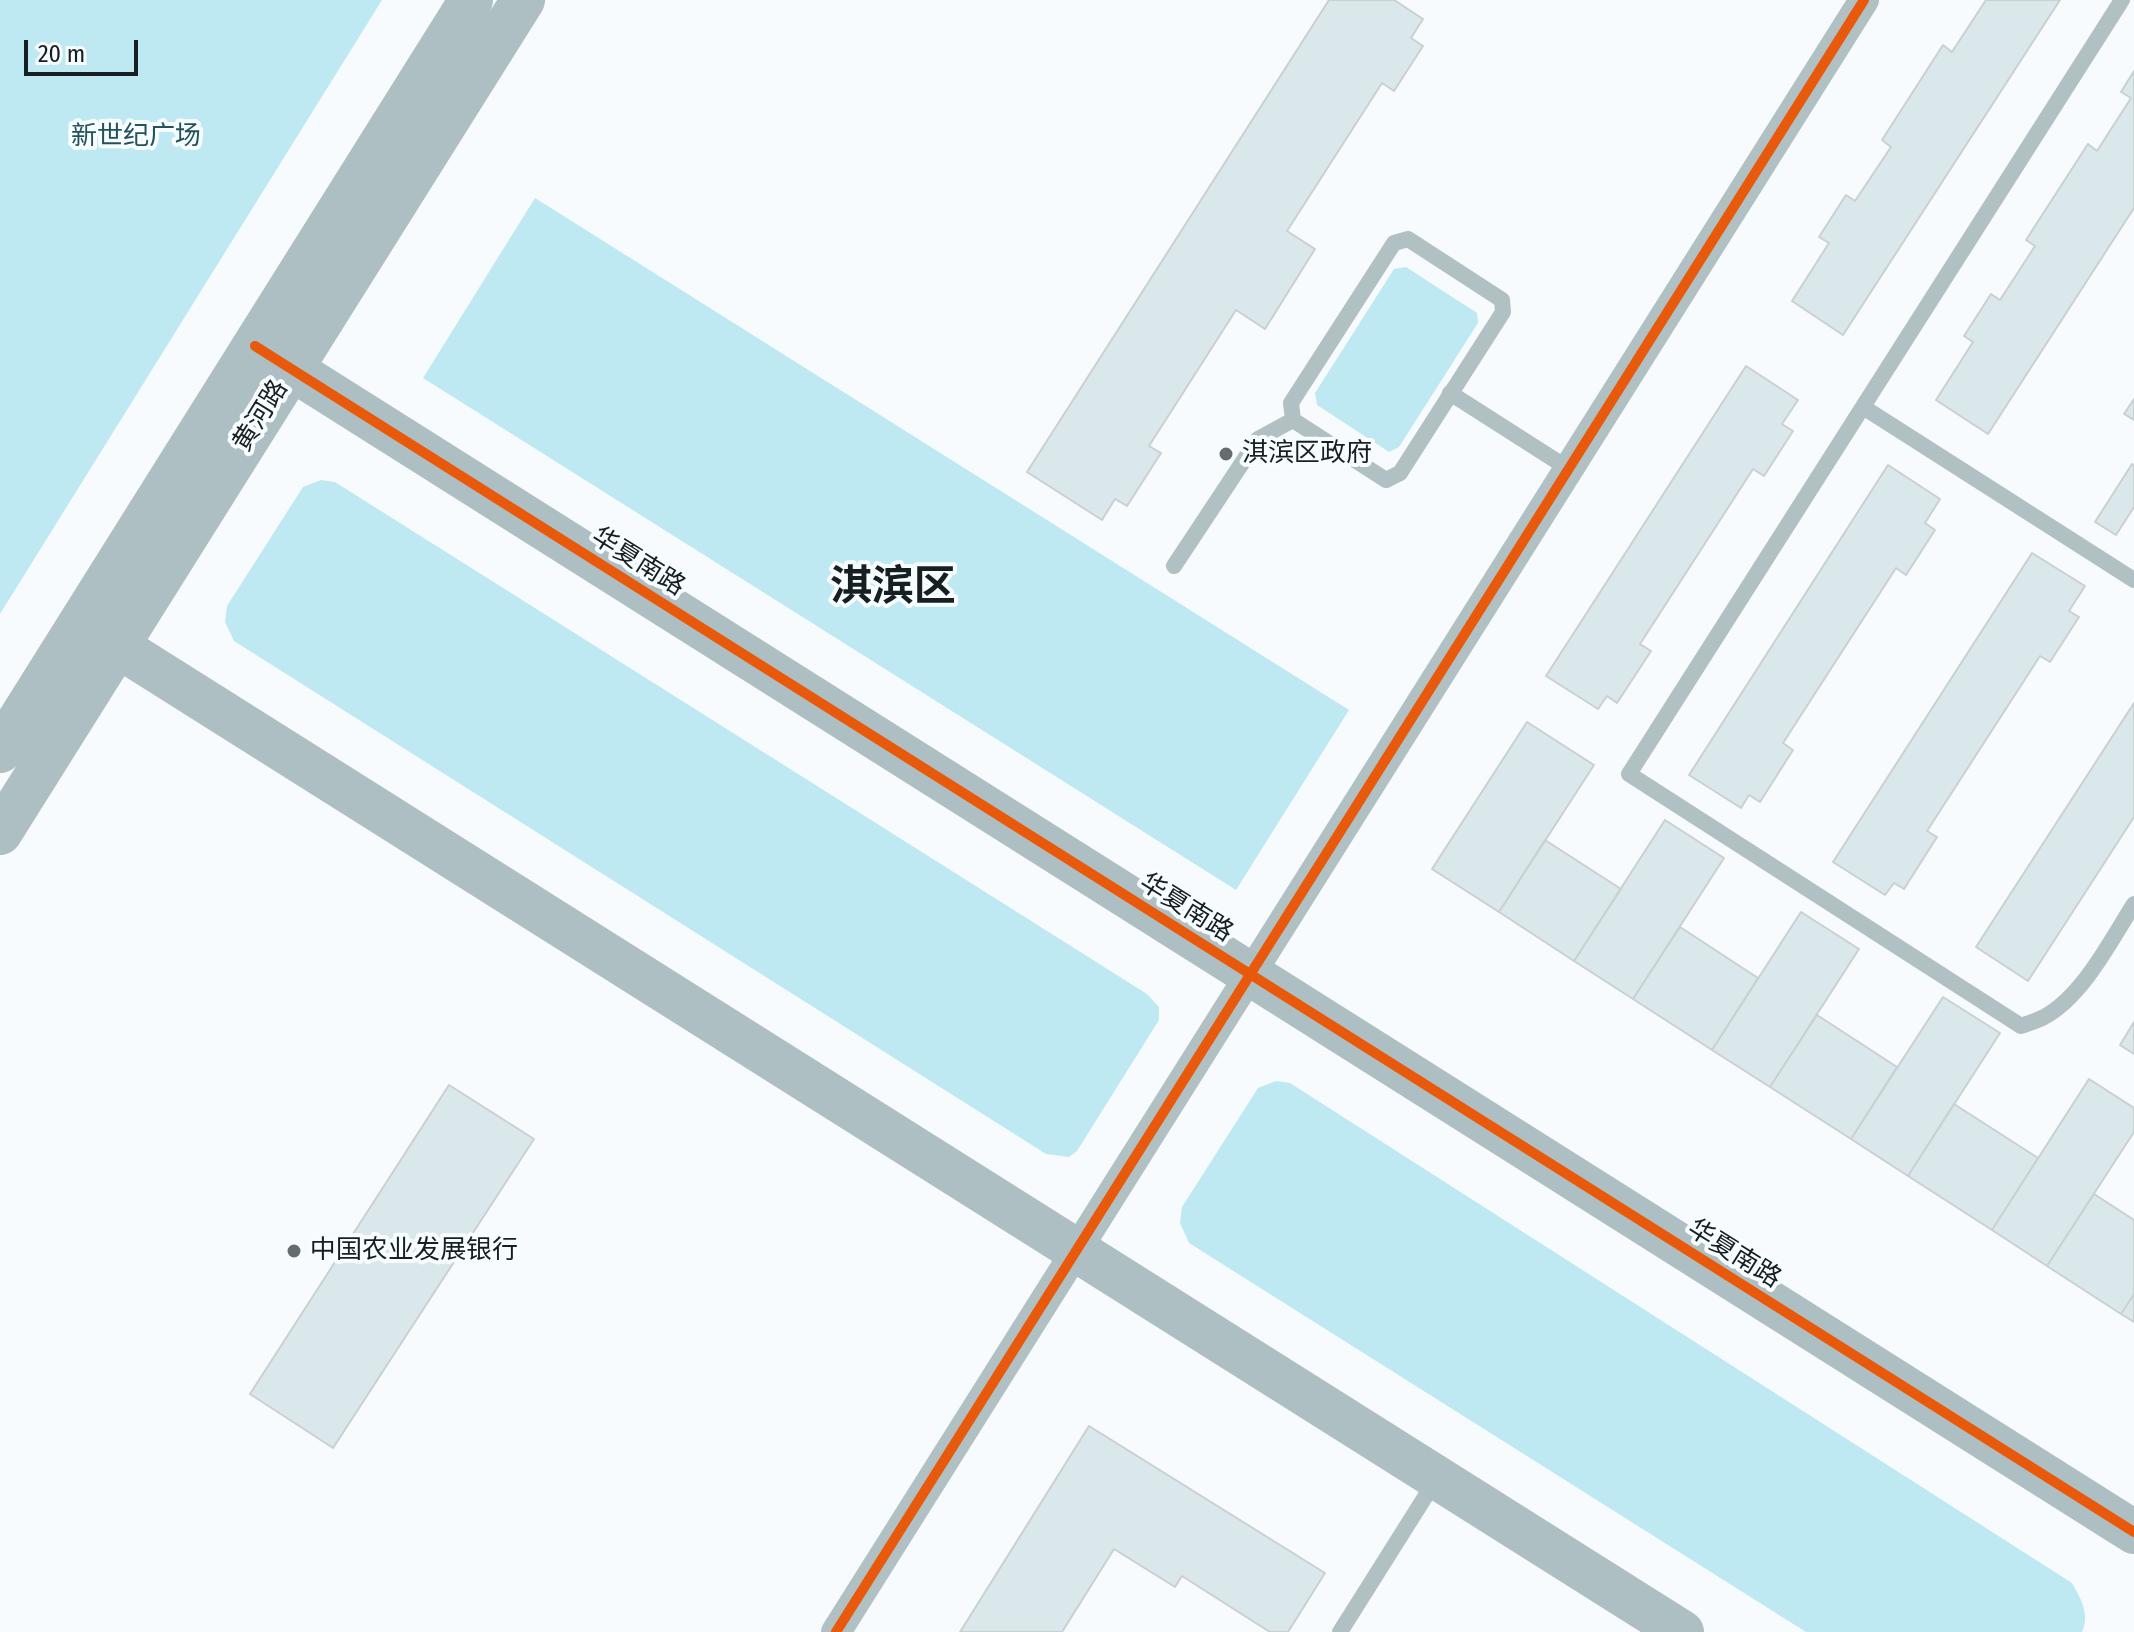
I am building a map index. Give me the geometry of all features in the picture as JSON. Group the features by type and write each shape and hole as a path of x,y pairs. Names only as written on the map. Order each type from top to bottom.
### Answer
{"street":[{"name":"黄河路","path":"0,751 471,0"},
{"name":"黄河路","path":"0,833 523,0"},
{"path":"836,1632 1864,0"},
{"name":"华夏南路","path":"255,346 2134,1532"},
{"path":"81,623 1682,1632"}],"lane":[{"path":"2122,0 1629,774 2021,1026 2044,1018 2060,1006 2089,974 2134,904"},
{"path":"1408,239 1502,300 1503,312 1400,473 1386,480 1293,420 1291,403 1394,243 1408,239"},
{"path":"1450,393 1569,469"},
{"path":"1863,407 2134,580"},
{"path":"1174,566 1258,439 1293,420"},
{"path":"1340,1632 1437,1478"}],"green space":[{"name":"新世纪广场","path":"0,0 382,0 0,614"},
{"path":"535,198 1349,710 1236,890 423,378"},
{"path":"1406,267 1477,313 1478,323 1399,447 1389,452 1317,405 1315,393 1394,269"},
{"path":"321,480 335,482 1147,994 1159,1007 1159,1020 1077,1151 1069,1157 1046,1154 234,641 225,622 227,606 303,487"},
{"path":"1276,1081 1290,1083 2072,1583 2085,1613 2082,1632 1806,1632 1189,1243 1180,1223 1182,1207 1258,1088"}],"building":[{"path":"1329,0 1394,0 1423,19 1411,38 1423,46 1394,91 1382,83 1287,231 1315,249 1265,329 1236,310 1149,446 1161,453 1127,506 1115,499 1102,520 1027,472"},
{"path":"1986,0 2060,0 1843,335 1792,301 1829,243 1819,237 1846,195 1855,201 1891,147 1882,140 1943,45 1952,52"},
{"path":"2134,71 2134,208 1988,434 1936,400 1973,342 1964,336 1991,294 2000,300 2035,246 2026,240 2088,144 2097,151 2131,98 2121,92"},
{"path":"1746,366 1798,400 1782,424 1793,431 1764,476 1753,469 1640,644 1651,651 1617,703 1607,696 1598,709 1546,676"},
{"path":"2134,399 2134,420 2124,414"},
{"path":"2132,464 2134,507 2116,535 2095,522"},
{"path":"1888,465 1940,499 1925,523 1935,530 1906,575 1896,568 1783,743 1793,750 1760,802 1749,795 1741,808 1689,775"},
{"path":"2032,553 2085,586 2069,611 2079,617 2050,662 2040,656 1927,831 1937,837 1904,889 1894,883 1885,895 1833,862"},
{"path":"2134,703 2134,817 2028,981 1976,947"},
{"path":"1527,722 1594,765 1499,912 1432,869"},
{"path":"1665,820 1724,858 1633,999 1574,961"},
{"path":"1545,840 1621,889 1574,961 1499,912"},
{"path":"1801,912 1859,949 1770,1087 1712,1050"},
{"path":"1680,927 1758,978 1712,1050 1633,999"},
{"path":"1943,997 2000,1033 1908,1176 1851,1139"},
{"path":"1817,1015 1897,1067 1851,1139 1770,1087"},
{"path":"2134,1022 2134,1054 2120,1045"},
{"path":"2089,1079 2134,1108 2134,1132 2047,1266 1992,1230"},
{"path":"449,1085 534,1139 333,1448 250,1394"},
{"path":"1954,1104 2038,1158 1992,1230 1908,1176"},
{"path":"2094,1194 2134,1220 2134,1294 2121,1314 2047,1266"},
{"path":"2134,1294 2134,1322 2121,1314"},
{"path":"1089,1426 1325,1573 1288,1632 1270,1632 1182,1576 1175,1587 1114,1549 1062,1632 960,1632"}],"cycle path":[{"path":"836,1632 1864,0"},
{"path":"255,346 2134,1532"}],"place":[{"name":"淇滨区政府","path":"1226,454"},
{"name":"中国农业发展银行","path":"294,1251"}],"district":[{"name":"淇滨区","path":"893,588"}]}
